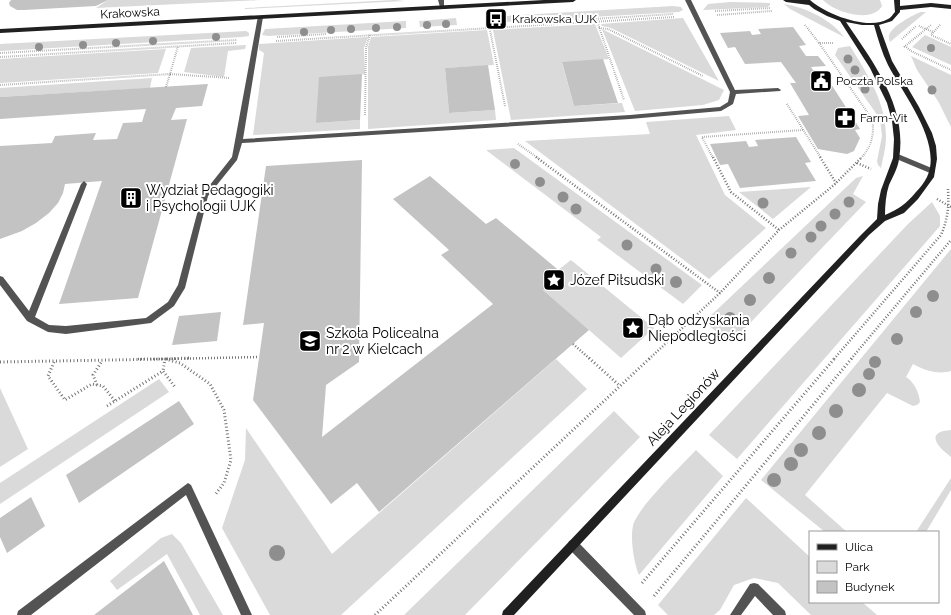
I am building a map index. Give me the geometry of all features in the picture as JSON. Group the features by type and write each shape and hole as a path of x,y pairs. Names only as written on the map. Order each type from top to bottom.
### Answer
{"street":[{"path":"441,0 442,6"},
{"name":"Krakowska","path":"0,31 526,1 574,0"},
{"path":"239,141 630,117 722,109 731,102 734,92 688,0"},
{"path":"786,0 808,1 829,16 842,21 860,24 876,24 889,21 897,15 900,8 897,0"},
{"path":"900,8 931,5 951,7"},
{"path":"0,279 30,319 48,328 66,330 148,321 171,304 182,286 205,195 236,158 260,17"},
{"path":"842,21 878,75 885,90 894,118 896,156 883,195 881,220"},
{"path":"876,24 889,62 921,113 932,156 932,171 896,156"},
{"path":"734,92 778,90"},
{"name":"Aleja Legionów","path":"507,615 881,220 903,210 920,191 932,171"},
{"path":"30,319 84,184"},
{"path":"22,615 188,488 247,615"},
{"path":"573,545 641,615"},
{"path":"735,615 754,588 781,615"}],"path":[{"path":"712,12 771,8"},
{"path":"276,41 777,11"},
{"path":"630,117 596,18 674,14"},
{"path":"899,41 922,21"},
{"path":"903,48 933,22"},
{"path":"375,615 720,293 779,230 836,183 869,149 873,139 874,125 872,117 804,24"},
{"path":"489,25 508,124"},
{"path":"917,25 933,32 931,35 951,44"},
{"path":"599,28 608,29 734,92"},
{"path":"364,133 366,48 371,31"},
{"path":"0,53 239,40"},
{"path":"166,87 179,43"},
{"path":"0,57 239,43"},
{"path":"819,43 834,44"},
{"path":"911,51 951,70"},
{"path":"0,85 170,74 222,79 249,77"},
{"path":"778,90 836,183"},
{"path":"492,125 720,293"},
{"path":"779,230 731,192 702,137 803,130"},
{"path":"857,163 875,171"},
{"path":"642,582 941,234 947,222 950,206 947,192"},
{"path":"934,197 950,206"},
{"path":"651,599 951,240"},
{"path":"573,344 620,386"},
{"path":"0,362 259,357"},
{"path":"165,359 163,371 175,387"},
{"path":"165,359 180,363 210,384 224,410 231,460 224,483 200,515"},
{"path":"97,385 93,375 102,360"},
{"path":"54,362 48,376 65,400 92,384 103,386 115,401"},
{"path":"107,406 163,371"}],"green space":[{"path":"108,0 261,0 96,8"},
{"path":"394,0 405,1 245,9 245,8"},
{"path":"823,0 880,0 882,6 877,11 862,15 835,9"},
{"path":"730,2 770,3 770,5 768,7 703,10 708,4"},
{"path":"784,4 801,8 817,15 833,25 844,37 790,9"},
{"path":"673,6 681,7 683,10 679,12 505,22 504,16"},
{"path":"921,12 926,12 890,42 889,34 895,27"},
{"path":"456,18 457,25 420,27 419,21"},
{"path":"683,18 719,81 611,28 602,26 601,24"},
{"path":"406,21 406,28 268,36 262,35 265,29"},
{"path":"595,24 609,59 562,63 574,106 622,103 625,112 511,120 493,30"},
{"path":"602,29 724,90 719,100 703,105 635,111"},
{"path":"487,30 494,65 445,68 449,113 495,110 496,120 368,129 368,47 371,37"},
{"path":"246,31 249,33 249,36 0,51 0,44"},
{"path":"925,35 951,47 951,65 912,47"},
{"path":"368,37 364,48 365,75 362,74 316,123 360,120 360,129 253,135 264,53 259,50 259,44"},
{"path":"246,45 245,49 228,51 224,77 184,72 191,48"},
{"path":"850,46 875,89 883,112 886,141 881,168 877,161 882,136 880,119 835,55 838,48"},
{"path":"166,49 158,73 0,83 0,59"},
{"path":"911,56 951,75 951,127 938,101 917,70"},
{"path":"152,78 150,88 0,97 0,88"},
{"path":"729,116 736,130 696,135 725,195 766,228 709,279 525,141 650,134 646,122"},
{"path":"514,148 702,285 683,304 597,240 601,237 486,150"},
{"path":"863,176 853,194 866,202 731,343 704,322 856,178"},
{"path":"811,187 773,219 739,192"},
{"path":"932,202 940,216 940,226 737,459 709,435 908,224"},
{"path":"951,249 951,371 931,371 913,364 906,377 916,388 920,402 913,406 887,393 805,495 846,531 824,531 761,480"},
{"path":"571,260 654,328 621,358 543,290 562,274 558,270"},
{"path":"556,359 587,389 341,615 270,615 222,528 245,460 246,428 332,554"},
{"path":"159,379 169,392 0,504 0,483"},
{"path":"0,388 28,449 0,467"},
{"path":"614,411 640,437 465,615 404,615"},
{"path":"951,430 951,457 938,445 936,437 942,431"},
{"path":"696,450 723,476 639,575 632,544 632,531 636,518 651,498"},
{"path":"951,478 951,490 927,531 917,531"},
{"path":"746,498 809,556 809,603 863,603 877,615 811,615 778,583 754,578 734,585 720,610 714,615 668,615 658,605"},
{"path":"172,534 181,543 223,615 200,615 167,554 117,590 110,581 161,538"}],"building":[{"path":"11,0 108,0 96,6 17,10 10,6 9,3"},
{"path":"499,18 499,21 485,21 485,19"},
{"path":"793,27 806,45 799,46 806,56 818,56 826,66 811,67 813,70 822,70 860,129 855,130 860,138 854,151 847,154 818,149 798,116 809,115 790,83 796,83 781,62 745,64 735,47 728,48 720,33 750,31 752,35 761,34 758,29"},
{"path":"603,59 618,103 574,106 562,62"},
{"path":"488,65 495,110 449,113 445,68"},
{"path":"362,74 360,120 316,123 319,77"},
{"name":"Wydział Pedagogiki i Psychologii UJK","path":"208,84 202,106 176,108 171,120 187,119 138,298 59,304 102,181 65,184 63,193 58,203 49,213 22,231 0,239 0,146 52,143 55,136 96,133 93,140 117,139 123,123 142,122 146,109 0,119 0,97"},
{"path":"796,137 811,162 805,163 816,181 740,188 728,164 720,165 710,144 746,141 749,147 758,146 755,140"},
{"path":"362,160 359,362 326,385 322,437 493,304 441,255 449,250 393,199 430,176 486,224 496,218 562,273 543,290 589,330 379,512 357,483 331,504 253,400 264,323 243,325 266,166"},
{"path":"221,312 217,341 172,345 179,316"},
{"path":"179,401 194,424 79,503 66,475"},
{"path":"31,497 45,526 7,553 0,537 0,518"},
{"path":"164,561 193,615 94,615"}],"place":[{"name":"Krakowska UJK","path":"496,19"},
{"name":"Poczta Polska","path":"821,81"},
{"name":"Farm-Vit","path":"845,118"},
{"name":"Wydział Pedagogiki i Psychologii UJK","path":"131,198"},
{"name":"Józef Piłsudski","path":"554,280"},
{"name":"Dąb odzyskania Niepodległości","path":"633,328"},
{"name":"Szkoła Policealna nr 2 w Kielcach","path":"310,341"}]}
